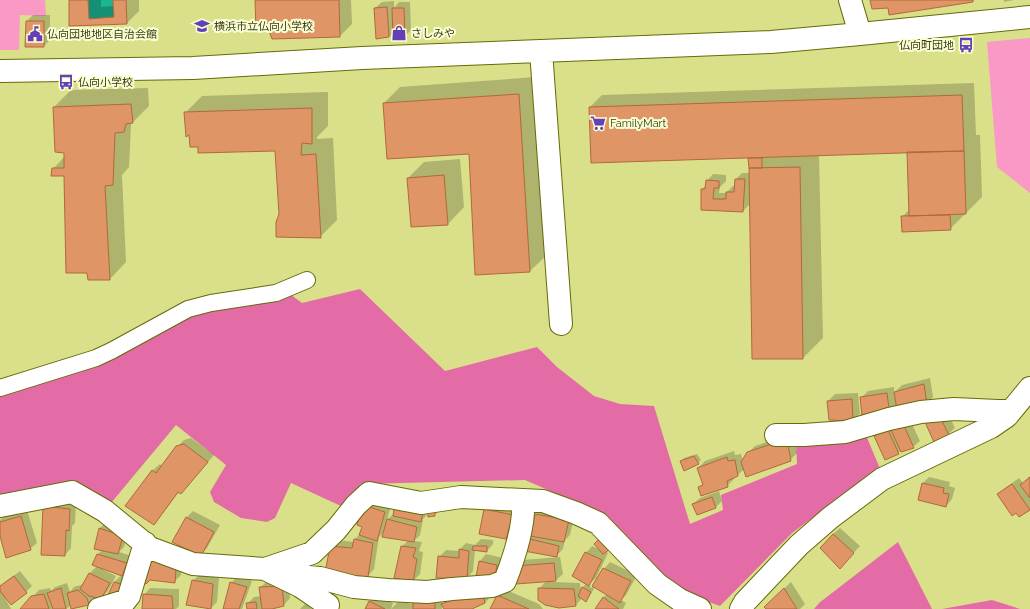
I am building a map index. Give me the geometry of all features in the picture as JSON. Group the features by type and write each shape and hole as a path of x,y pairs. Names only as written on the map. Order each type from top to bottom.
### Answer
{"street":[{"path":"850,0 860,34"},
{"path":"0,71 193,68 349,59 771,42 1030,17"},
{"path":"541,51 561,324"},
{"path":"0,388 96,358 188,309 211,303 276,293 307,280"},
{"path":"741,609 745,602 799,545 830,518 882,478 991,427 1007,416 1030,388"},
{"path":"776,435 804,435 845,432 889,419 921,412 954,409 1011,411"},
{"path":"0,506 72,492 105,511 150,548 193,564 270,571 320,578 354,587 427,592 492,586 505,581 518,545 523,500"},
{"path":"270,571 312,553 336,530 356,505 369,493 421,503 461,496 543,501 598,523 657,584 680,600 700,609"},
{"path":"99,609 125,601 129,596 145,543"},
{"path":"270,571 300,586 328,605"}],"shaded area":[{"path":"0,0 45,0 46,16 20,15 19,50 0,50"},
{"path":"1030,38 1030,193 997,167 987,42"},
{"path":"360,289 445,371 537,347 557,367 594,396 620,404 654,406 690,524 723,510 721,495 797,464 796,443 865,433 881,471 824,509 792,533 720,606 682,592 662,579 603,514 525,480 361,484 343,507 291,483 275,518 267,522 241,518 214,502 210,492 226,465 176,425 111,503 0,496 0,394 190,314 290,294 302,303"},
{"path":"898,542 932,609 814,609 819,603"},
{"path":"992,600 1020,609 942,609"}],"water":[{"path":"88,0 113,0 114,17 89,19"}],"building":[{"path":"69,0 88,0 89,19 114,17 113,0 126,0 127,24 69,26"},
{"path":"255,0 339,0 340,37 272,39 269,31 256,31"},
{"path":"870,0 973,0 973,2 889,15 888,8 872,9"},
{"path":"387,7 389,37 376,39 374,8"},
{"path":"392,8 404,8 405,38 393,38"},
{"name":"仏向団地地区自治会館","path":"26,21 44,21 44,47 25,47"},
{"path":"519,94 530,272 475,275 469,154 387,159 383,103"},
{"path":"962,95 964,151 591,163 589,107"},
{"path":"131,104 133,123 126,124 124,132 115,133 113,185 105,186 110,280 88,280 87,273 66,273 64,176 51,176 52,168 64,168 64,153 55,152 53,107"},
{"path":"312,108 312,144 302,143 301,155 316,154 321,238 276,237 276,222 279,214 275,151 198,153 198,147 190,147 189,135 186,137 184,112"},
{"path":"964,151 966,214 909,216 907,152"},
{"path":"748,158 762,158 762,168 749,168"},
{"path":"800,167 803,359 752,359 749,168"},
{"path":"444,175 448,225 411,227 407,178"},
{"path":"735,179 745,179 743,212 701,210 701,189 705,189 706,180 719,181 719,188 714,188 713,199 726,199 726,192 734,192"},
{"path":"950,215 951,230 902,232 901,216"},
{"path":"924,384 927,405 897,410 894,392"},
{"path":"887,393 890,416 862,416 860,397"},
{"path":"852,399 853,421 829,420 827,401"},
{"path":"940,417 949,435 934,442 924,420"},
{"path":"904,426 914,448 901,452 891,430"},
{"path":"888,430 899,454 885,460 874,436"},
{"path":"787,439 791,461 746,477 741,462 747,452"},
{"path":"184,444 208,462 181,494 178,492 154,525 125,506 152,470 156,473 176,446"},
{"path":"694,456 699,464 684,471 680,461"},
{"path":"727,457 728,461 735,460 738,476 727,481 728,487 701,496 698,487 703,485 697,468"},
{"path":"1030,477 1030,498 1020,485"},
{"path":"922,483 944,488 943,493 949,494 946,507 918,500"},
{"path":"1012,484 1030,510 1019,517 1016,513 1012,516 997,494"},
{"path":"712,497 716,508 697,515 692,504"},
{"path":"395,502 424,507 421,522 393,516"},
{"path":"363,505 385,512 377,541 359,535 362,527 357,525"},
{"path":"43,506 70,509 69,531 66,530 65,556 41,555"},
{"path":"428,506 435,506 435,516 428,517"},
{"path":"484,509 513,515 506,539 479,534"},
{"path":"535,514 569,520 564,542 530,536"},
{"path":"21,516 31,550 6,558 0,536 0,522"},
{"path":"186,517 214,532 201,556 172,542"},
{"path":"387,519 417,527 414,542 382,537"},
{"path":"99,528 123,536 118,554 94,549"},
{"path":"833,534 854,553 840,569 820,548"},
{"path":"603,535 612,548 603,554 594,544"},
{"path":"526,538 559,546 557,557 524,551"},
{"path":"354,539 373,543 368,577 344,577 325,573 330,546 352,548"},
{"path":"401,546 416,548 413,557 417,559 413,582 394,578"},
{"path":"473,546 487,546 487,552 472,550"},
{"path":"459,549 469,551 467,579 436,578 438,556 459,558"},
{"path":"585,552 602,560 589,586 572,576"},
{"path":"97,554 127,563 122,576 92,565"},
{"path":"145,557 176,569 175,583 150,580 146,584 138,580"},
{"path":"479,561 497,565 495,577 476,577"},
{"path":"554,563 556,581 516,584 515,566"},
{"path":"603,568 631,581 620,603 592,586"},
{"path":"89,573 110,583 101,599 89,596 80,589"},
{"path":"14,576 27,593 11,605 0,591 0,586"},
{"path":"192,580 213,584 211,609 186,605"},
{"path":"114,582 128,586 113,601 107,597"},
{"path":"230,582 247,587 239,609 223,609"},
{"path":"282,586 284,606 272,609 262,609 259,587"},
{"path":"582,587 591,592 586,602 578,596"},
{"path":"61,588 66,609 53,609 47,593"},
{"path":"538,588 574,589 576,606 559,608 545,605 538,600"},
{"path":"784,588 797,609 766,609 764,607"},
{"path":"78,590 87,598 89,605 71,609 67,593"},
{"path":"482,592 485,603 472,609 444,609 441,604 467,595 468,599"},
{"path":"44,594 49,609 20,609 31,596"},
{"path":"143,594 172,596 173,609 142,609"},
{"path":"497,595 529,609 490,609"},
{"path":"603,597 619,609 595,609"},
{"path":"435,598 435,609 413,609 413,599"},
{"path":"369,601 385,609 365,609"},
{"path":"256,602 257,609 247,609 246,603"}],"place":[{"name":"横浜市立仏向小学校","path":"202,26"},
{"name":"さしみや","path":"399,33"},
{"name":"仏向団地地区自治会館","path":"35,34"},
{"name":"仏向町団地","path":"966,45"},
{"name":"仏向小学校","path":"66,82"},
{"name":"FamilyMart","path":"598,123"}]}
